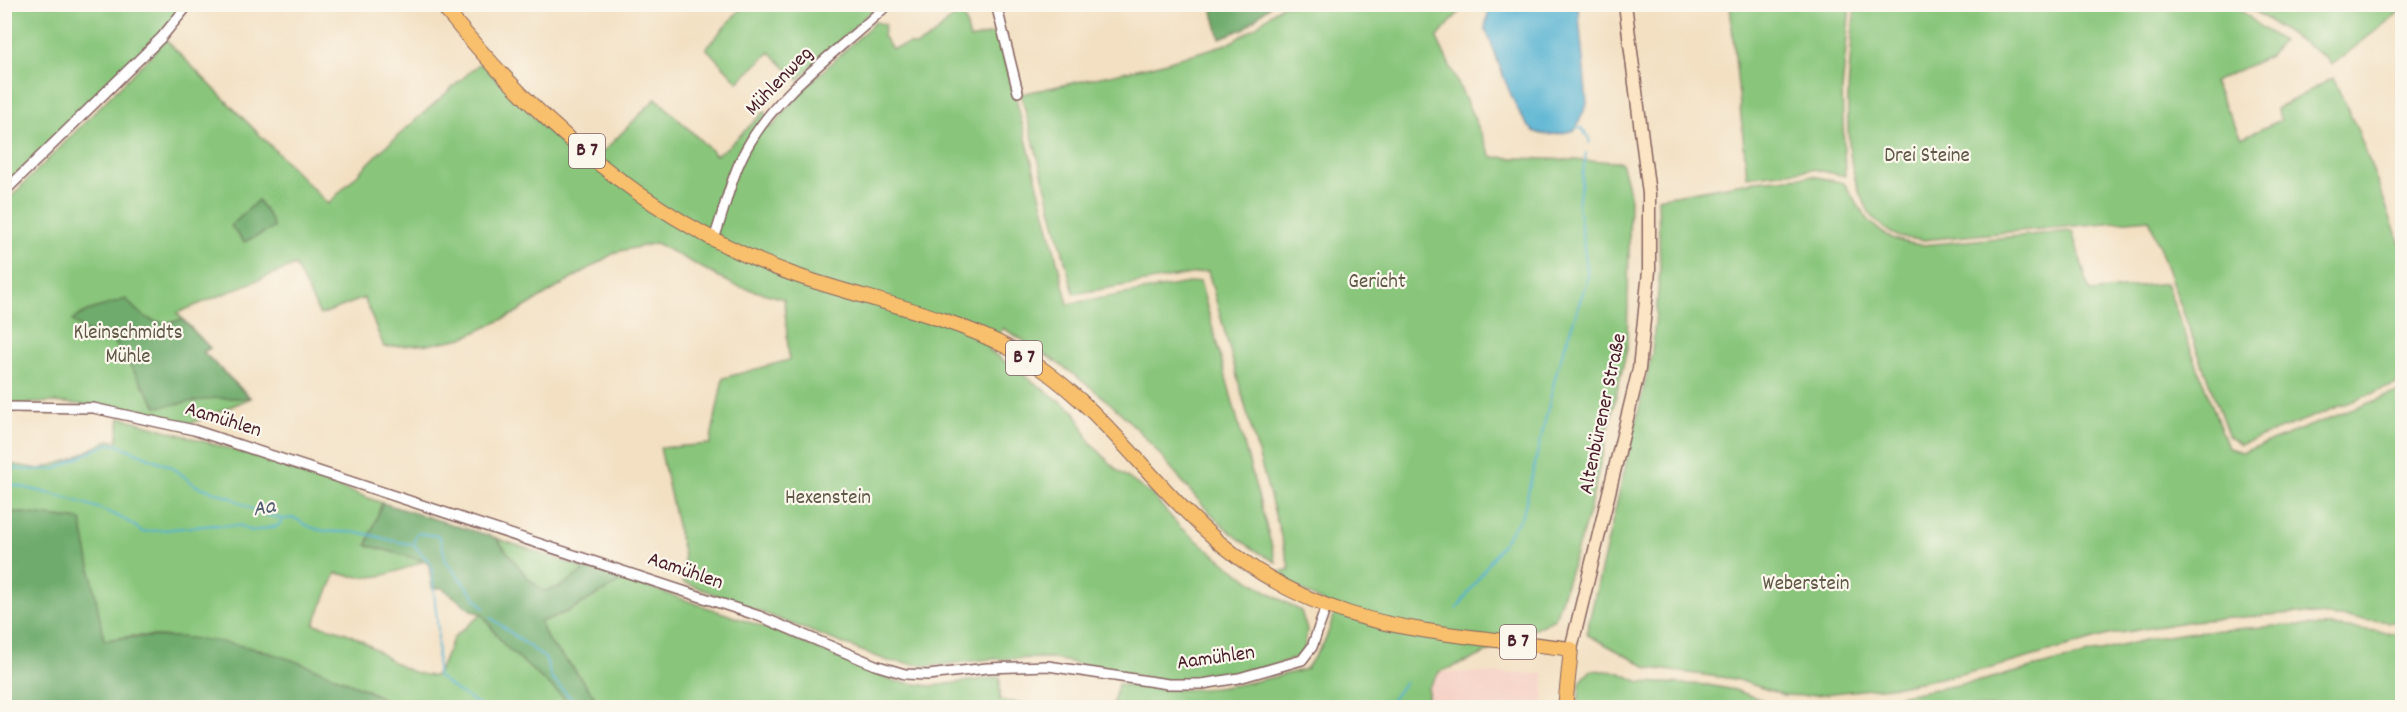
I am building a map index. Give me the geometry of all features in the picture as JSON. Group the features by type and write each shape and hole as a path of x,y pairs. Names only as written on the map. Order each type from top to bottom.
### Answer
{"main road":[{"name":"B 7","path":"441,4 523,96 609,171 653,204 714,238 794,274 935,316 1012,350 1079,398 1201,527 1238,558 1286,588 1326,607 1387,625 1571,649"},
{"path":"1564,708 1571,649"}],"street":[{"path":"4,192 161,38 189,4"},
{"name":"Mühlenweg","path":"714,238 743,155 759,129 775,108 888,4"},
{"path":"996,4 1018,92"},
{"name":"Altenbürener Straße","path":"1571,649 1639,369 1649,271 1649,194 1625,4"},
{"name":"Aamühlen","path":"4,408 93,408 194,430 751,613 875,665 905,674 928,675 987,668 1048,666 1168,684 1202,684 1239,678 1302,660 1312,647 1326,607"}],"shaded area":[{"path":"1439,672 1544,674 1543,707 1428,708 1428,688"}],"green space":[{"path":"863,4 873,10 798,80 770,52 738,82 706,48 744,5"},
{"path":"1211,4 1271,5 1245,28 1220,38"},
{"path":"2402,4 2402,10 2332,65 2325,57 2245,5"},
{"path":"5,5 187,5 161,35 5,188"},
{"name":"Gericht","path":"1282,5 1465,5 1437,38 1492,157 1621,162 1630,194 1627,349 1589,512 1555,619 1471,660 1439,672 1428,688 1428,707 1112,707 1118,684 1191,690 1257,681 1306,669 1325,641 1336,610 1274,574 1290,569 1208,271 1074,294 1021,94 1156,65 1230,43 1253,29"},
{"path":"1850,5 1842,91 1845,176 1813,169 1747,177 1730,6"},
{"name":"Drei Steine","path":"1855,5 2235,5 2282,41 2270,56 2213,82 2241,138 2281,120 2276,109 2333,78 2358,131 2402,249 2402,382 2240,445 2229,437 2149,219 1923,240 1900,237 1877,221 1861,197 1852,167 1848,133 1848,97"},
{"path":"962,9 970,39 999,32 1068,304 1200,281 1276,562 1253,549 1216,519 1138,430 1074,374 1003,328 989,350 1075,412 1090,442 1117,470 1152,495 1180,527 1228,565 1269,593 1301,611 1307,630 1304,651 1297,658 1250,673 1200,682 1162,681 1050,658 991,659 930,666 888,661 683,582 684,557 660,448 710,444 723,378 789,360 784,299 734,285 656,243 616,252 512,315 463,338 432,344 384,347 364,298 320,315 295,265 177,313 210,348 203,352 251,398 190,424 109,407 53,402 5,405 5,203 166,40 328,204 382,150 480,63 569,151 604,151 656,98 716,155 729,146 765,111 771,128 804,89 875,22 885,24 883,36 892,49 909,44 916,46 933,36"},
{"name":"Weberstein","path":"1813,176 1844,183 1867,218 1875,226 1884,234 1907,243 1923,245 2072,231 2090,292 2166,283 2228,448 2243,452 2402,390 2402,623 2296,613 2192,621 2108,635 1992,668 1898,686 1805,696 1784,695 1735,679 1649,668 1586,634 1652,353 1660,271 1658,198 1755,181"},
{"path":"258,200 271,219 274,228 244,242 231,226"},
{"name":"Kleinschmidts Mühle","path":"126,299 150,320 165,323 182,319 210,348 203,352 250,398 216,398 157,407 111,337 83,330 72,320 87,311"},
{"path":"120,417 254,456 382,503 367,545 424,561 381,576 361,577 336,573 314,624 339,630 358,638 408,670 434,676 439,671 454,637 482,614 504,645 574,707 400,707 365,689 260,649 162,636 133,636 103,640 81,520 5,511 4,463 40,469 70,460 109,440 117,442"},
{"path":"382,503 496,538 526,576 543,591 560,587 586,569 625,579 567,612 540,622 548,641 573,668 601,706 609,707 574,707 504,645 482,614 473,611 442,588 432,588 429,565 424,561 367,545"},
{"path":"5,511 81,520 104,640 183,637 257,650 293,660 329,674 400,707 5,707"},
{"path":"496,538 586,569 560,587 543,592 526,576"},
{"path":"625,579 775,631 894,681 931,686 1000,677 1000,701 1024,703 1023,708 601,706 573,668 548,641 540,622 567,612"},
{"path":"2289,625 2331,626 2402,634 2402,707 1578,707 1580,682 1591,670 1618,672 1640,682 1708,685 1735,690 1770,703 1806,706 1892,697 1980,681 2153,638 2194,632"}],"water":[{"path":"1497,5 1578,5 1587,104 1575,130 1554,134 1539,133 1527,125 1520,114 1485,28 1488,13"}],"waterway":[{"path":"1576,127 1581,128 1590,139 1589,143"},
{"path":"1457,609 1523,514 1557,370 1588,277 1578,204 1586,153"},
{"path":"4,466 23,470 55,469 107,444 118,445 172,467 195,485 232,498 259,513 283,519"},
{"name":"Aa","path":"4,483 57,495 97,508 115,515 142,532 214,525 241,526 252,531 278,526 283,519 295,518 314,529 360,533 397,542 413,544 417,533 439,536 447,563 484,608"},
{"path":"413,544 431,564 438,630 437,676 485,708"},
{"name":"Aa","path":"490,617 546,659 551,678 581,708"},
{"path":"1386,708 1405,682"}],"park label":[{"name":"Hexenstein","path":"828,499"}]}
